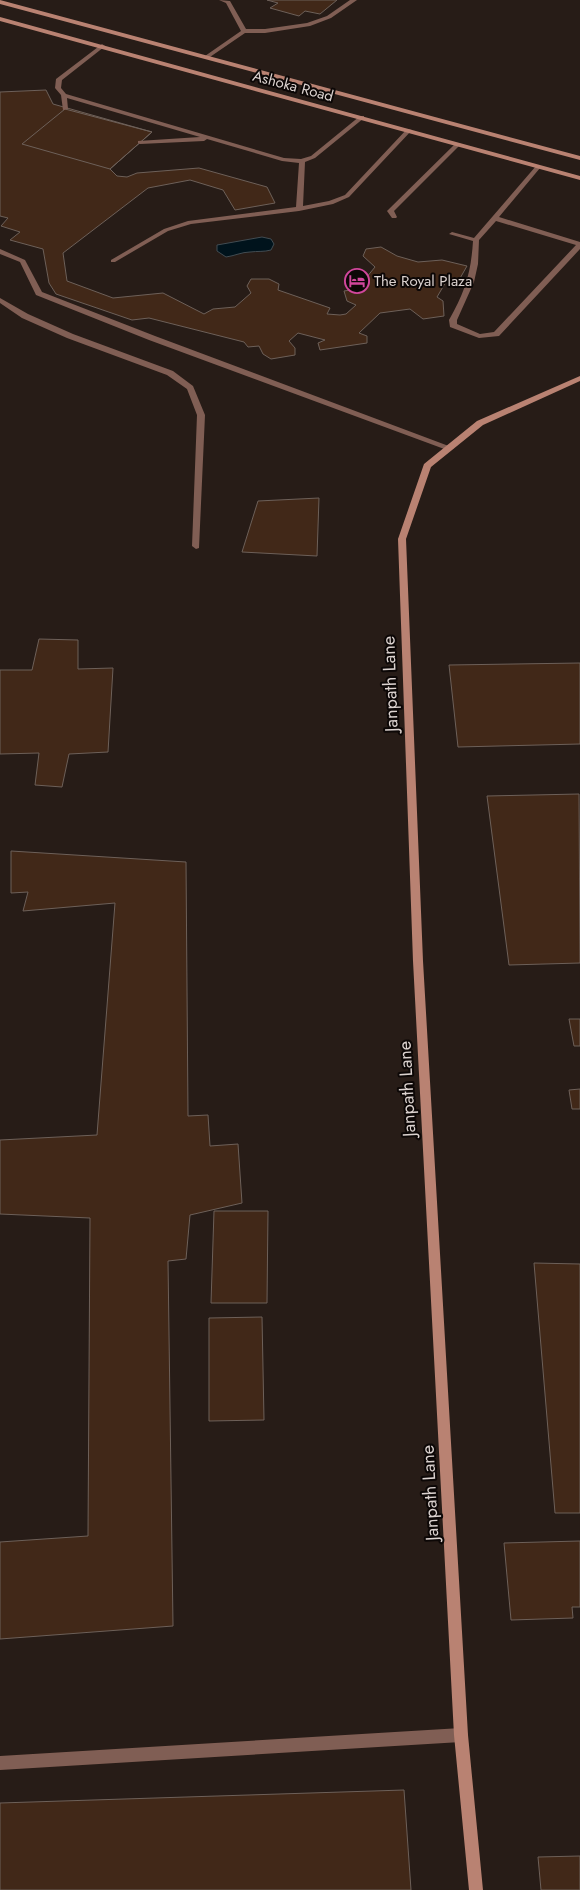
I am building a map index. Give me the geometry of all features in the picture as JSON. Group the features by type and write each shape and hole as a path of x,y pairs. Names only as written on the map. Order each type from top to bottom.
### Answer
{"main road":[{"name":"Ashoka Road","path":"0,2 580,158"},
{"name":"Ashoka Road","path":"0,19 580,178"},
{"name":"Janpath Lane","path":"476,1890 461,1735 418,961 402,539 428,466 480,423 580,378"}],"lane":[{"path":"222,0 228,2 244,31"},
{"path":"207,58 244,31 265,31 308,25 329,17 354,0"},
{"path":"102,46 58,79 58,88 64,95 284,160 302,160 313,157 362,118"},
{"path":"64,95 65,108"},
{"path":"113,261 166,230 190,222 299,209 331,203 347,196 409,130"},
{"path":"140,142 212,139"},
{"path":"394,217 390,211 458,144"},
{"path":"299,209 302,160"},
{"path":"494,218 580,245 496,334 479,336 453,325 453,320 470,290 475,266 476,240 494,218 538,167"},
{"path":"452,234 476,240"},
{"path":"0,251 23,261 39,293 161,341 450,448"},
{"path":"0,300 25,316 70,336 170,373 190,388 201,415 196,546"},
{"path":"0,1763 461,1735"}],"water":[{"path":"262,237 271,239 274,244 271,250 247,252 226,257 217,251 217,245"}],"building":[{"path":"267,0 337,0 320,14 305,11 299,16 270,8 278,3"},
{"path":"46,90 53,104 152,132 110,169 117,176 127,177 137,173 199,168 267,187 275,203 235,210 223,190 190,180 148,188 63,253 67,281 113,298 163,293 204,314 213,309 235,307 251,293 247,286 251,279 269,279 279,284 278,290 330,308 327,314 340,315 346,314 356,305 347,301 344,291 357,289 375,267 363,256 366,249 381,247 397,256 418,262 442,260 467,266 459,280 447,280 437,297 443,301 444,316 423,319 410,309 380,313 359,333 367,336 367,343 320,350 318,343 325,340 298,333 289,341 295,348 295,355 271,359 263,354 259,346 248,347 244,342 149,318 132,320 56,294 49,283 43,249 10,240 20,232 1,226 8,218 0,216 0,92"},
{"path":"65,109 152,132 110,169 22,144"},
{"path":"319,498 317,556 242,552 258,501"},
{"path":"39,639 78,640 78,669 113,668 108,752 69,754 62,787 35,785 39,753 0,754 0,670 32,670"},
{"path":"580,663 580,744 458,747 449,665"},
{"path":"579,794 580,963 509,965 487,796"},
{"path":"11,851 186,862 188,1116 208,1115 210,1146 238,1144 242,1203 190,1215 186,1259 168,1261 173,1626 0,1639 0,1542 88,1536 90,1218 0,1214 0,1140 97,1135 115,903 23,911 28,892 11,893"},
{"path":"569,1019 580,1019 580,1046 574,1046"},
{"path":"580,1089 580,1109 572,1109 569,1090"},
{"path":"214,1211 268,1211 267,1303 211,1303"},
{"path":"534,1263 580,1264 580,1513 555,1513"},
{"path":"262,1317 264,1420 209,1421 209,1318"},
{"path":"580,1541 580,1607 572,1607 573,1618 511,1620 504,1543"},
{"path":"404,1790 411,1890 0,1890 0,1803"},
{"path":"580,1856 580,1890 541,1890 538,1857"}],"place":[{"name":"The Royal Plaza","path":"357,281"}]}
